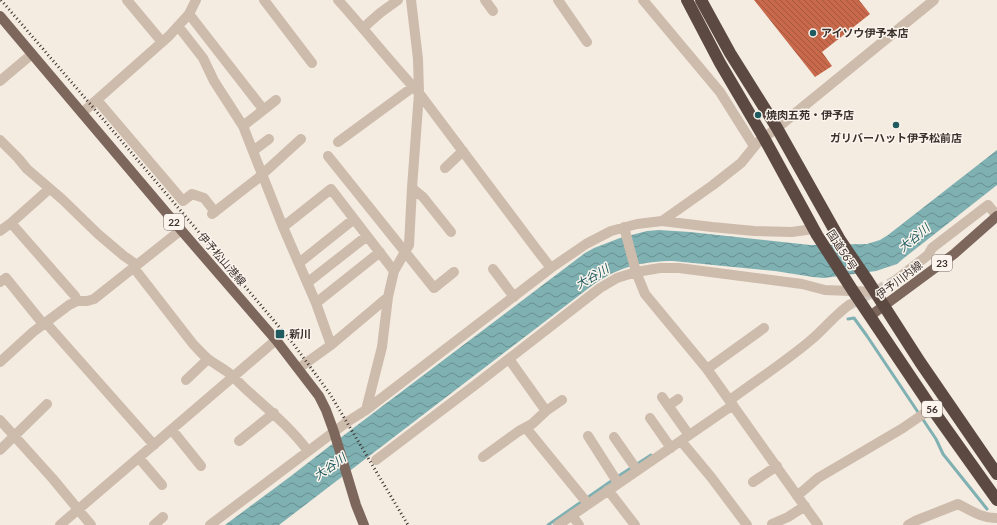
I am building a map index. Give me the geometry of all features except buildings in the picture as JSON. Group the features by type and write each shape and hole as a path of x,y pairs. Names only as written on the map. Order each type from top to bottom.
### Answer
{"highway":[{"name":"国道56号","path":"687,0 720,63 764,138 815,232 932,408 997,500"},
{"name":"国道56号","path":"701,0 730,53 777,128 840,240 876,292 920,362 997,474"}],"main road":[{"name":"伊予松山港線","path":"0,16 299,368 326,410 347,479 364,525"},
{"name":"伊予川内線","path":"870,316 954,254 997,216"}],"street":[{"path":"127,0 162,42"},
{"path":"82,113 162,42 189,14 196,0"},
{"path":"264,0 312,63"},
{"path":"338,0 364,28 416,90 551,268"},
{"path":"364,28 380,13 398,0"},
{"path":"366,410 382,347 388,297 394,271 409,245 418,59 411,0"},
{"path":"485,0 493,11"},
{"path":"558,0 587,42"},
{"path":"662,221 735,168 741,163 754,146 934,0"},
{"path":"648,2 720,92 754,146"},
{"path":"189,14 263,109"},
{"path":"178,26 203,58 214,81 243,126 283,227 316,303 331,345"},
{"path":"0,81 32,54"},
{"path":"338,142 416,90"},
{"path":"97,100 183,201 192,194 204,198 213,213 257,179 301,139"},
{"path":"243,126 276,100"},
{"path":"253,151 269,139"},
{"path":"0,140 27,169 62,199 98,234 136,266 193,344 208,359 234,377 246,390 274,414 294,433 308,451"},
{"path":"445,168 463,151"},
{"path":"328,156 434,288 454,272"},
{"path":"412,188 423,198 451,232"},
{"path":"0,231 49,189"},
{"path":"283,227 331,189 394,271"},
{"path":"896,280 928,255 932,248 988,205 997,216"},
{"path":"299,263 354,219"},
{"path":"210,525 308,451 366,410 551,268 598,237 611,231 625,230 637,224 662,221 754,231 815,232"},
{"path":"11,223 75,296 77,301"},
{"path":"0,362 22,342 69,306 77,301 87,302 94,299 181,230"},
{"path":"625,230 635,270 645,294 707,369 818,525"},
{"path":"307,283 367,236"},
{"path":"316,303 380,252"},
{"path":"376,460 600,288 635,270 679,268 802,284 825,290 850,286 876,292"},
{"path":"493,269 514,297"},
{"path":"0,282 6,278 45,324 154,445"},
{"path":"299,368 331,345 388,297"},
{"path":"558,525 681,441 732,403 794,354 849,305"},
{"path":"707,369 764,328"},
{"path":"60,525 276,340"},
{"path":"186,380 208,359"},
{"path":"509,359 546,411"},
{"path":"678,399 665,401 689,435"},
{"path":"483,457 519,431 532,424 546,411 562,400"},
{"path":"0,450 48,404"},
{"path":"798,496 818,478 903,428 932,408"},
{"path":"239,441 274,414"},
{"path":"650,418 670,448"},
{"path":"0,420 53,479 91,525"},
{"path":"526,428 588,504"},
{"path":"172,430 201,466"},
{"path":"588,436 618,483"},
{"path":"614,437 637,470"},
{"path":"681,441 711,477 747,525"},
{"path":"139,458 162,485"},
{"path":"753,482 777,466"},
{"path":"608,490 635,525"},
{"path":"908,525 958,504 990,519 997,518"},
{"path":"772,524 788,517 804,506"},
{"path":"572,515 579,525"},
{"path":"154,525 163,517"}],"water":[{"name":"大谷川","path":"997,150 997,185 897,264 876,271 824,278 775,271 673,261 652,262 622,269 594,284 279,525 225,525 585,253 594,248 620,238 647,231 659,230 810,245 867,244 880,240 888,235"}],"waterway":[{"path":"848,319 854,318 936,439 943,454 987,509"},
{"path":"548,525 651,455"}],"tunnel":[{"path":"849,305 896,280"}],"railway":[{"path":"1,0 292,342 330,394 408,525"}],"place":[{"name":"アイソウ伊予本店","path":"813,33"},
{"name":"焼肉五苑・伊予店","path":"758,115"},
{"name":"ガリバーハット伊予松前店","path":"896,125"},
{"name":"新川","path":"280,334"}]}
